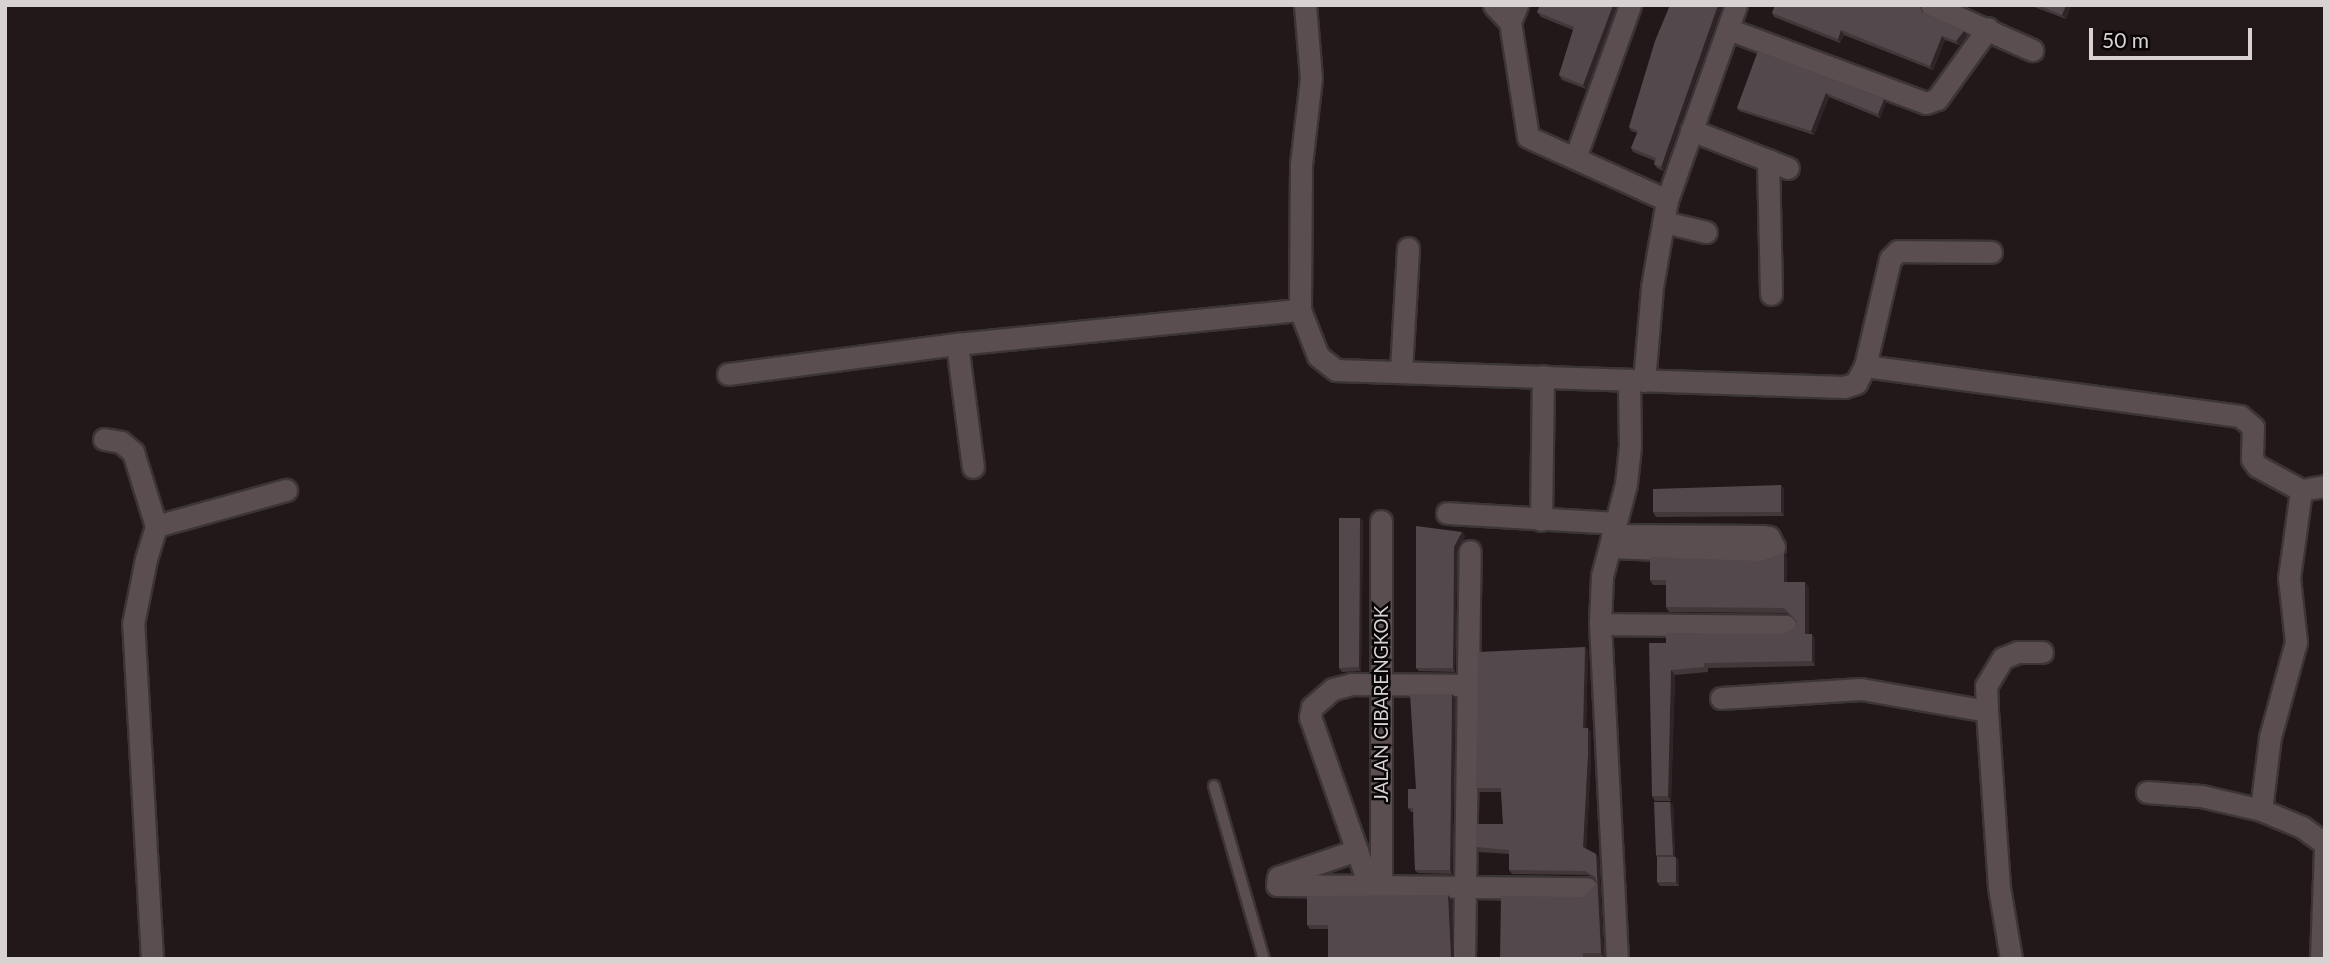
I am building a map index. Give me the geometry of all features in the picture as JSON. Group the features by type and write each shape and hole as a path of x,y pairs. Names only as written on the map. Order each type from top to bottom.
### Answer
{"street":[{"path":"1305,5 1311,78 1301,164 1300,310 1318,356 1326,365 1347,371 1401,370 1844,387 1856,383 1865,366 1891,259 1898,251 1991,252"},
{"path":"1493,5 1513,13 1524,130 1533,141 1667,200"},
{"path":"1575,158 1630,5"},
{"path":"1617,959 1600,624 1602,576 1630,446 1637,381 1667,200 1736,5"},
{"path":"1931,5 2032,50"},
{"path":"1728,29 1926,103 1937,99 1988,29"},
{"path":"1690,130 1778,164 1772,294"},
{"path":"1664,222 1706,232"},
{"path":"1401,370 1408,248"},
{"path":"728,374 957,344 1300,310"},
{"path":"957,344 973,467"},
{"path":"1865,366 2240,416 2253,428 2252,459 2257,466 2301,490 2325,486"},
{"path":"1541,520 1543,376"},
{"path":"104,439 121,442 134,452 156,526 137,594 134,624 152,959"},
{"path":"156,526 286,490"},
{"path":"2261,810 2270,737 2296,642 2289,578 2301,490"},
{"path":"1447,513 1541,520 1612,535 1765,553 1774,547 1769,537 1761,536 1612,535"},
{"name":"JALAN CIBARENGKOK","path":"1376,888 1381,521"},
{"path":"1464,959 1470,551"},
{"path":"1600,624 1787,626"},
{"path":"2011,959 2000,887 1986,686 2003,658 2018,652 2042,652"},
{"path":"1376,888 1357,850 1310,717 1319,698 1352,684 1466,685"},
{"path":"1721,698 1861,689 1987,711"},
{"path":"2147,792 2201,796 2261,810 2302,827 2325,846 2321,959"},
{"path":"1357,850 1275,880 1280,888 1587,888"}],"lane":[{"path":"1214,786 1264,959"}],"building":[{"path":"1540,5 1613,5 1583,85 1559,75 1574,27 1537,12"},
{"path":"1670,5 1718,5 1661,167 1654,164 1656,158 1631,148 1638,131 1629,127 1655,41"},
{"path":"1775,5 1919,5 1922,12 1964,31 1956,41 1942,36 1930,66 1841,30 1838,39 1772,13"},
{"path":"2038,5 2066,5 2062,15"},
{"path":"1758,51 1884,99 1878,114 1826,93 1811,131 1737,108"},
{"path":"1781,485 1781,512 1653,512 1653,489"},
{"path":"1339,518 1360,518 1359,667 1339,668"},
{"path":"1416,526 1462,532 1454,547 1453,668 1416,668"},
{"path":"1784,553 1784,582 1805,582 1805,634 1812,634 1812,661 1704,663 1704,667 1671,670 1668,796 1652,796 1649,643 1666,643 1666,633 1784,634 1795,628 1797,621 1784,608 1666,607 1666,580 1650,580 1650,557 1761,561"},
{"path":"1585,647 1583,728 1588,728 1588,755 1583,847 1596,854 1601,953 1583,953 1583,959 1500,959 1501,896 1584,897 1597,884 1595,877 1585,871 1509,870 1509,850 1476,847 1476,824 1503,824 1501,788 1476,788 1478,652"},
{"path":"1410,694 1452,694 1450,870 1415,870 1413,808 1408,808 1408,789 1416,789"},
{"path":"1654,802 1670,802 1673,855 1656,855"},
{"path":"1657,857 1676,857 1676,882 1657,882"},
{"path":"1448,895 1451,959 1328,959 1328,925 1307,925 1307,896"}]}
